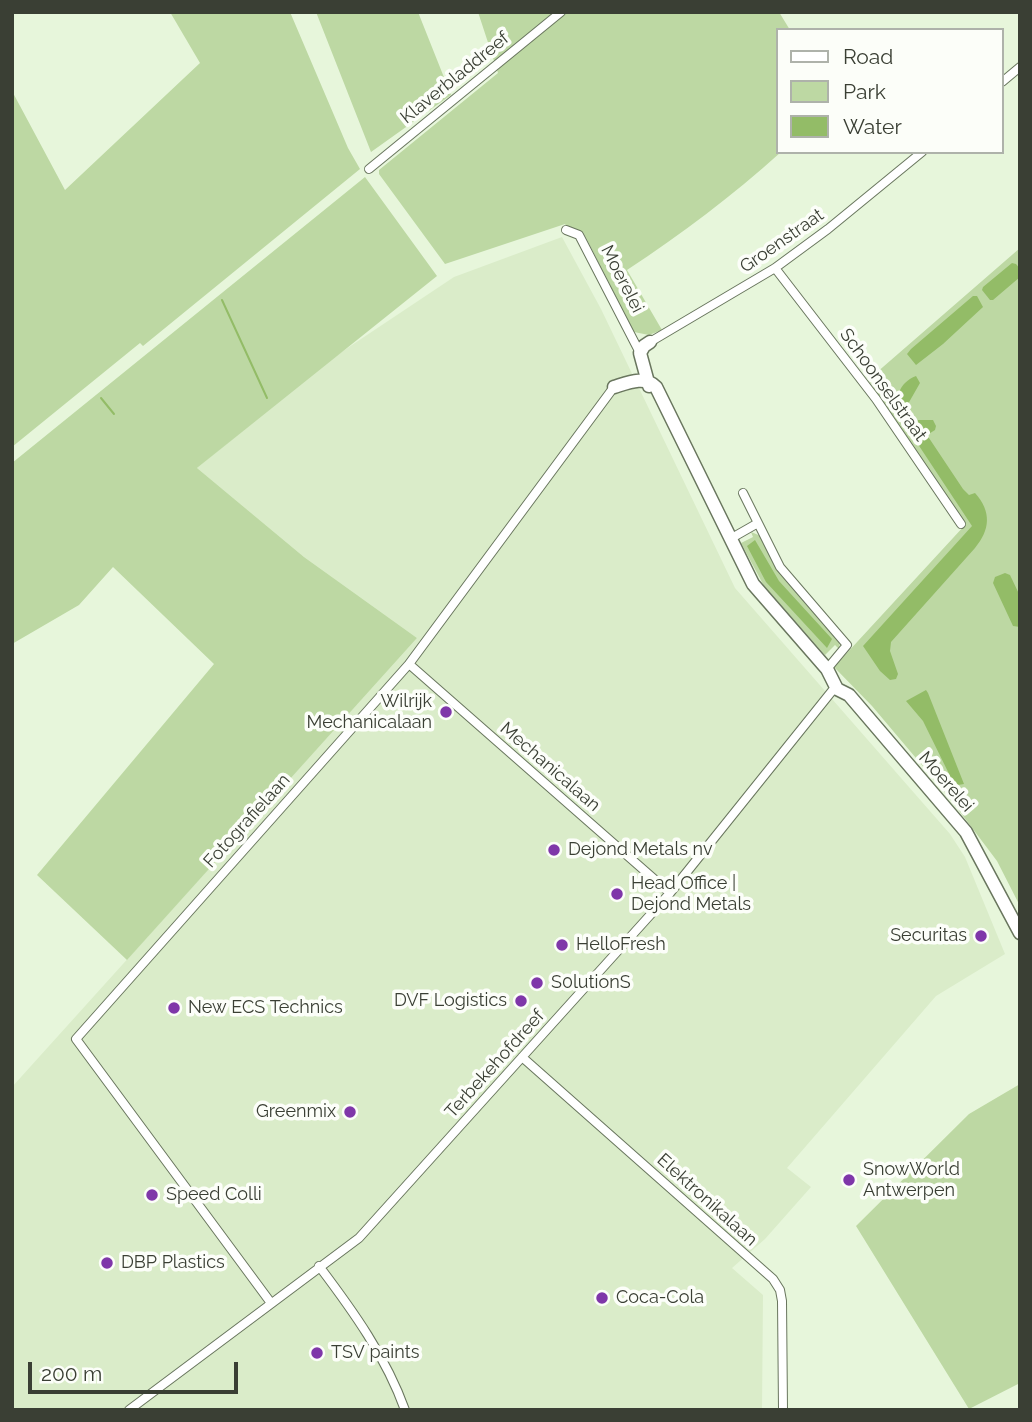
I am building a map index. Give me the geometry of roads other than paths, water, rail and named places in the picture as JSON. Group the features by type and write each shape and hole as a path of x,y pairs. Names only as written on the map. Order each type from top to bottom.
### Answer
{"street":[{"name":"Klaverbladdreef","path":"369,169 561,12"},
{"path":"1004,80 1020,67"},
{"name":"Groenstraat","path":"650,342 775,268 828,229 920,154"},
{"name":"Moerelei","path":"566,230 579,235 639,353 648,382 656,387 753,584 827,669 837,689 849,695 966,832 1020,933"},
{"name":"Schoonselstraat","path":"775,268 876,399 961,524"},
{"path":"639,353 642,347 650,342"},
{"name":"Fotografielaan","path":"271,1303 76,1039 409,664 614,387 639,380 648,382"},
{"path":"743,493 780,567 847,645 827,669"},
{"path":"730,539 758,523"},
{"name":"Mechanicalaan","path":"409,664 670,893"},
{"name":"Terbekehofdreef","path":"129,1410 359,1238 670,893 832,691 837,689"},
{"name":"Elektronikalaan","path":"522,1057 773,1279 780,1290 782,1301 783,1410"},
{"path":"319,1266 355,1313 381,1357 405,1410"}],"water":[{"path":"1012,263 1020,269 1020,277 990,300 982,290 983,287"},
{"path":"973,296 977,296 983,307 916,365 907,354 911,349"},
{"path":"916,376 920,383 908,404 911,414 917,420 933,420 935,430 927,435 963,489 969,495 975,493 980,500 987,521 984,534 975,548 891,642 890,651 898,674 896,679 890,680 880,671 863,646 972,526 896,411 900,390"},
{"path":"755,540 779,581 832,639 827,648 766,582 747,546"},
{"path":"1005,573 1010,575 1020,596 1020,627 1013,626 993,583 995,577"},
{"path":"926,690 964,784 953,782 923,721 906,701"}],"waterway":[{"path":"222,300 267,398"},
{"path":"101,398 114,414"}],"place":[{"name":"Wilrijk Mechanicalaan","path":"446,712"},
{"name":"Dejond Metals nv","path":"554,850"},
{"name":"Head Office | Dejond Metals","path":"617,894"},
{"name":"Securitas","path":"981,936"},
{"name":"HelloFresh","path":"562,945"},
{"name":"S0lutionS","path":"537,983"},
{"name":"DVF Logistics","path":"521,1001"},
{"name":"New ECS Technics","path":"174,1008"},
{"name":"Greenmix","path":"350,1112"},
{"name":"SnowWorld Antwerpen","path":"849,1180"},
{"name":"Speed Colli","path":"152,1195"},
{"name":"DBP Plastics","path":"107,1263"},
{"name":"Coca-Cola","path":"602,1298"},
{"name":"TSV paints","path":"317,1353"}]}
